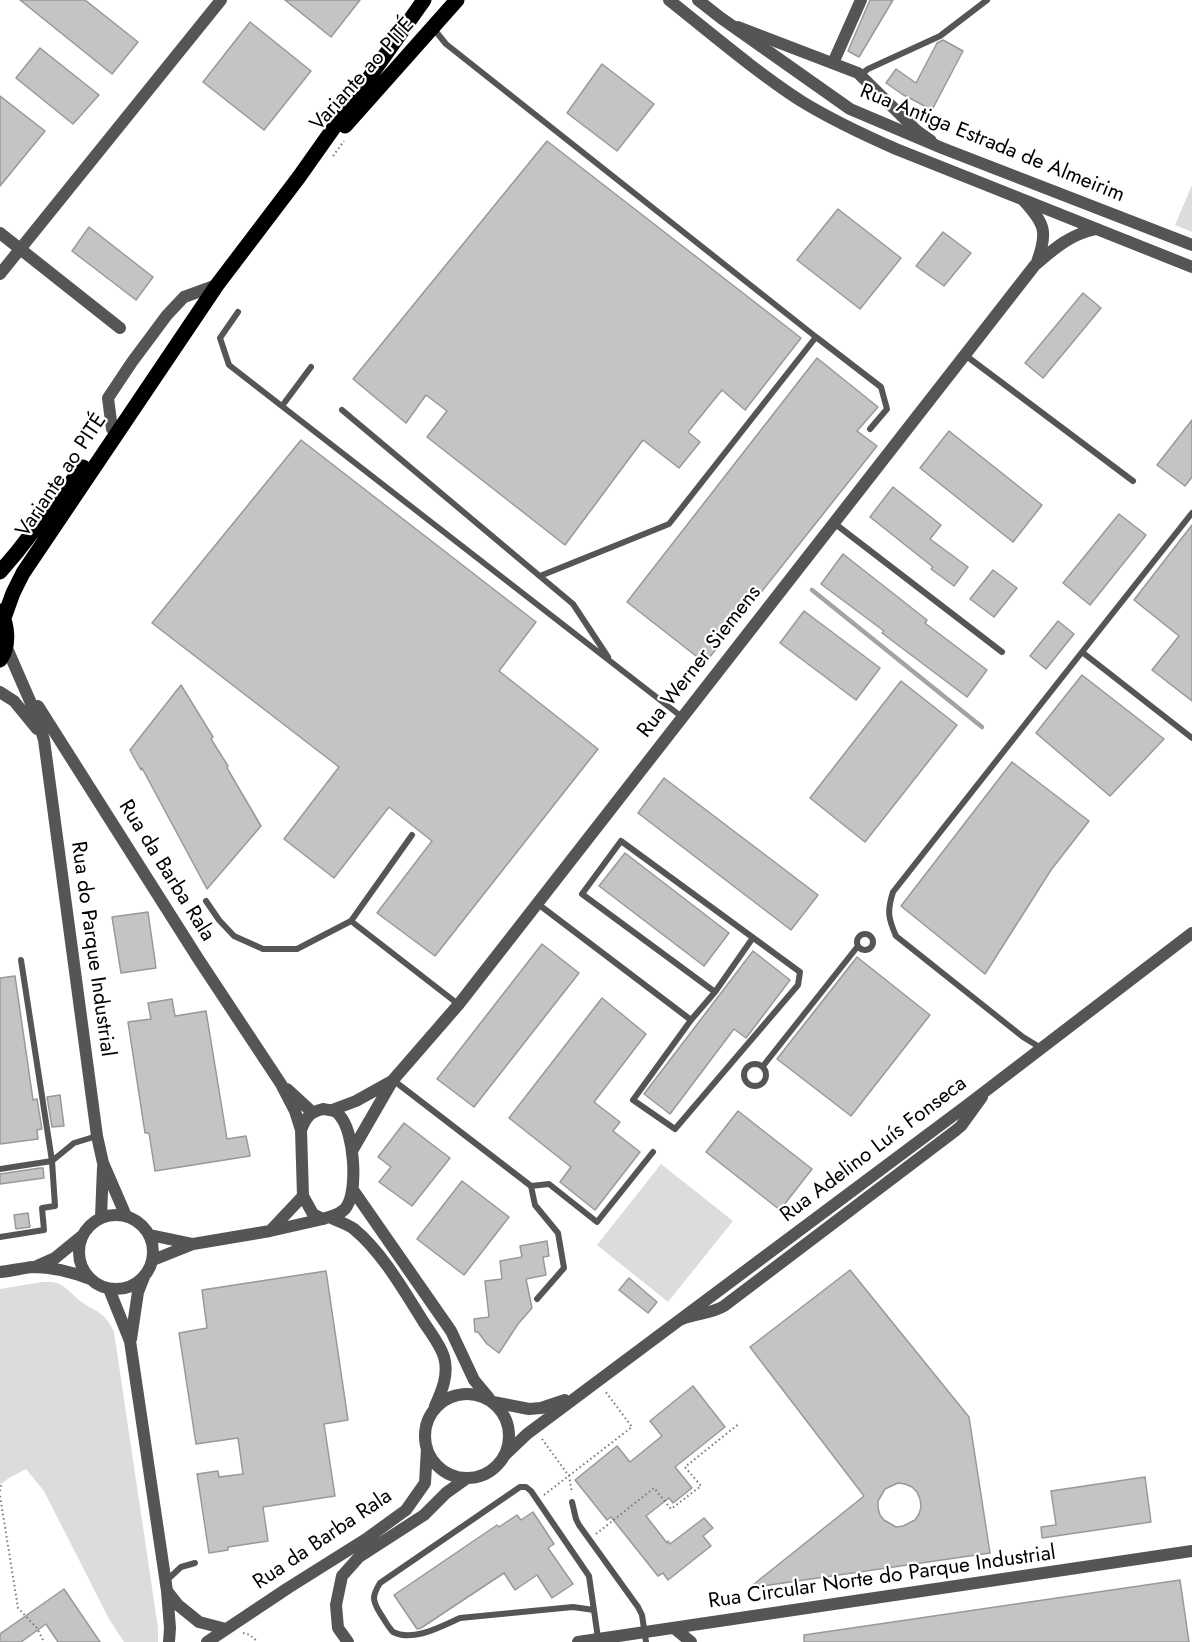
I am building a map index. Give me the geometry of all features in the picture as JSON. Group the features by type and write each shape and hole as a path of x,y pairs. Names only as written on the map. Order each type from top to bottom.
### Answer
{"main road":[{"name":"Variante ao PITÉ","path":"2,615 23,573 164,362 217,285 299,177 424,0"},
{"path":"429,0 428,10 433,28"},
{"name":"Variante ao PITÉ","path":"299,177 457,0"},
{"name":"Variante ao PITÉ","path":"0,572 164,362"},
{"path":"2,615 7,640 3,653"}],"street":[{"path":"0,274 220,0"},
{"name":"Rua Antiga Estrada de Almeirim","path":"669,0 760,72 801,100 843,124 896,149 1192,267"},
{"name":"Rua Antiga Estrada de Almeirim","path":"698,0 850,109 942,148 1192,245"},
{"path":"833,63 861,0"},
{"path":"721,18 740,28 860,75 917,131 942,148"},
{"name":"Rua Antiga Estrada de Almeirim","path":"1024,201 1038,216 1043,230 1043,246 1035,266"},
{"name":"Rua Antiga Estrada de Almeirim","path":"1035,266 1067,239 1096,229"},
{"path":"0,233 120,328"},
{"name":"Rua Werner Siemens","path":"352,1151 393,1080 459,1004 538,904 1035,266"},
{"path":"112,429 108,398 132,362 167,315 184,297 217,285"},
{"name":"Rua da Barba Rala","path":"3,653 281,1084 295,1111 301,1130"},
{"name":"Rua da Barba Rala","path":"20,678 44,740"},
{"path":"0,692 14,701 44,740"},
{"name":"Rua do Parque Industrial","path":"44,740 103,1163 101,1218"},
{"name":"Rua Adelino Luís Fonseca","path":"506,1454 533,1428 990,1088 1192,933"},
{"name":"Rua Werner Siemens","path":"312,1112 323,1109 332,1110 356,1101 393,1080"},
{"name":"Rua da Barba Rala","path":"281,1084 312,1112"},
{"path":"153,1260 193,1244 270,1231 326,1218 337,1215 347,1208 353,1190 352,1151 347,1129 340,1116 332,1110"},
{"path":"312,1112 304,1120 301,1130 303,1196 313,1214 352,1228 364,1239 391,1271 436,1342 444,1357 446,1374 443,1387 426,1425 427,1448 433,1461 443,1471 467,1478"},
{"name":"Rua do Parque Industrial","path":"103,1163 126,1216"},
{"path":"348,1642 338,1628 336,1605 342,1576 359,1557 424,1515 446,1493 467,1478 485,1474 497,1466 506,1454 510,1438 508,1423 503,1413 474,1380 451,1331 353,1190"},
{"path":"270,1231 303,1196"},
{"path":"0,1272 33,1267 55,1258 82,1236 90,1225 101,1218 113,1214 135,1220 144,1226 150,1235 153,1260 138,1292 130,1341"},
{"path":"150,1235 193,1244"},
{"path":"82,1236 79,1249 80,1263 86,1275 96,1284 109,1289 122,1289 134,1285 144,1276"},
{"path":"33,1267 70,1272 92,1280"},
{"path":"109,1289 130,1341 167,1586 169,1642"},
{"path":"433,1411 443,1401 458,1394 473,1394 492,1402"},
{"name":"Rua Adelino Luís Fonseca","path":"492,1402 529,1409 541,1408 578,1396"},
{"name":"Rua da Barba Rala","path":"207,1642 366,1539 406,1510 425,1483 427,1448"},
{"name":"Rua Circular Norte do Parque Industrial","path":"578,1642 645,1637 674,1629 1192,1551"},
{"path":"167,1586 178,1605 199,1622 226,1629"},
{"path":"674,1629 691,1642"}],"lane":[{"path":"860,75 867,69 940,36 987,0"},
{"path":"433,28 446,44 881,387 887,409 870,429"},
{"path":"238,312 220,338 229,365 682,717"},
{"path":"540,576 669,524 816,337"},
{"path":"964,355 1132,481"},
{"path":"282,406 311,367"},
{"path":"342,410 573,604 611,662"},
{"path":"1041,1048 1023,1037 896,936 888,911 893,892 1192,513"},
{"path":"834,523 1002,652"},
{"path":"1082,652 1192,738"},
{"path":"206,901 234,936 263,949 297,949 351,921 412,834"},
{"path":"715,992 582,894 621,841 800,972 798,985 675,1129 633,1101 691,1020 715,992 752,939"},
{"path":"538,904 691,1020"},
{"path":"351,921 459,1004"},
{"path":"763,1066 858,946"},
{"path":"0,1237 44,1230 42,1208 55,1206 52,1161 21,960"},
{"path":"393,1080 531,1186 535,1205 558,1233 564,1268 537,1299"},
{"path":"0,1169 52,1161 74,1143 98,1136"},
{"path":"531,1186 549,1184 597,1222 652,1152"},
{"path":"594,1610 573,1607 460,1618 422,1639 410,1640 399,1638 391,1631 374,1602 374,1592 380,1583 520,1487 526,1486 590,1576 598,1639"},
{"path":"572,1502 576,1519 638,1607 642,1615 645,1637"},
{"path":"167,1586 181,1567 195,1563"}],"path":[{"path":"552,1490 632,1427 598,1381"},
{"path":"589,1539 654,1488 671,1509 701,1486 685,1467 740,1424"},
{"path":"533,1428 569,1476 572,1486 572,1502"},
{"path":"0,1491 1,1484"},
{"path":"0,1496 18,1608 37,1628 44,1642"}],"shaded area":[{"path":"1192,185 1192,232 1175,225"},
{"path":"661,1164 733,1221 668,1302 597,1245"},
{"path":"54,1282 63,1286 103,1316 114,1332 158,1628 158,1642 124,1642 109,1619 44,1491 26,1469 0,1483 0,1289"}],"building":[{"path":"20,0 85,0 138,42 112,74"},
{"path":"285,0 360,0 331,37"},
{"path":"870,0 893,0 859,57 848,51"},
{"path":"250,22 311,71 264,130 203,82"},
{"path":"943,40 963,51 932,110 886,83 896,69 916,83 937,43"},
{"path":"40,48 99,95 73,124 16,78"},
{"path":"602,64 654,104 617,151 567,113"},
{"path":"0,96 45,131 0,186"},
{"path":"547,141 801,338 745,410 722,390 688,432 700,442 679,468 643,440 565,545 427,437 447,411 426,395 406,423 353,379"},
{"path":"838,209 901,258 860,309 797,260"},
{"path":"89,227 153,277 136,300 72,251"},
{"path":"943,232 971,253 944,286 916,266"},
{"path":"1083,293 1101,308 1043,378 1025,363"},
{"path":"817,358 878,407 857,431 877,446 705,663 627,602"},
{"path":"1192,420 1192,477 1185,486 1157,465"},
{"path":"949,431 1042,505 1013,542 920,468"},
{"path":"301,440 536,622 499,671 598,749 435,956 377,913 432,841 389,807 334,878 284,839 339,767 152,623"},
{"path":"893,487 941,525 930,539 968,567 954,586 870,517"},
{"path":"1119,514 1146,535 1090,605 1063,583"},
{"path":"1192,525 1192,701 1152,670 1179,636 1134,600"},
{"path":"843,554 927,620 925,623 987,670 967,697 821,584"},
{"path":"993,570 1017,588 994,617 970,599"},
{"path":"804,611 880,668 856,700 780,643"},
{"path":"1058,621 1074,634 1046,669 1030,656"},
{"path":"1082,675 1164,739 1110,796 1036,733"},
{"path":"901,681 957,725 865,842 810,798"},
{"path":"181,685 213,737 211,739 261,826 207,889 130,750"},
{"path":"1012,762 1089,821 1051,870 985,974 901,906"},
{"path":"664,778 818,895 791,930 638,813"},
{"path":"625,853 729,933 704,966 599,886"},
{"path":"148,912 156,968 121,973 112,917"},
{"path":"542,944 579,973 474,1107 437,1079"},
{"path":"753,951 790,980 746,1038 734,1029 670,1114 644,1094"},
{"path":"857,957 930,1015 851,1116 777,1059"},
{"path":"15,976 33,1100 37,1099 42,1129 37,1130 38,1139 0,1144 0,978"},
{"path":"602,998 646,1034 594,1102 620,1122 613,1131 640,1152 595,1210 560,1182 571,1167 509,1118"},
{"path":"172,999 175,1016 206,1011 227,1139 246,1136 250,1156 155,1171 149,1133 145,1133 128,1022 151,1019 148,1003"},
{"path":"60,1095 64,1126 52,1127 47,1097"},
{"path":"738,1111 812,1169 780,1210 706,1152"},
{"path":"404,1123 450,1158 412,1206 379,1182 391,1167 378,1157"},
{"path":"43,1168 44,1178 0,1184 0,1174"},
{"path":"462,1181 509,1217 464,1275 417,1239"},
{"path":"28,1213 30,1227 16,1229 14,1215"},
{"path":"547,1241 549,1256 543,1257 546,1275 526,1279 532,1308 518,1324 499,1353 487,1344 478,1332 475,1332 474,1319 489,1317 485,1281 502,1279 500,1261 522,1257 520,1246"},
{"path":"850,1270 969,1417 990,1553 749,1588 864,1496 750,1347","holes":["898,1483 905,1484 917,1492 921,1507 915,1520 896,1527 880,1515 878,1501 885,1489"]},
{"path":"326,1271 348,1420 324,1424 335,1496 263,1507 268,1541 228,1547 228,1550 209,1553 197,1474 218,1471 219,1477 243,1474 238,1438 196,1444 179,1333 207,1328 202,1290"},
{"path":"629,1278 657,1302 648,1313 619,1290"},
{"path":"693,1386 725,1427 675,1467 692,1488 673,1503 669,1498 646,1516 670,1544 704,1518 713,1528 703,1536 711,1546 668,1580 663,1573 658,1576 611,1517 607,1520 575,1480 617,1446 630,1462 662,1436 650,1421"},
{"path":"1145,1477 1151,1522 1042,1538 1041,1527 1056,1525 1051,1491"},
{"path":"533,1512 554,1544 548,1548 573,1584 552,1598 537,1575 515,1590 504,1573 417,1629 394,1595 497,1525 499,1527 517,1515 521,1520"},
{"path":"1180,1580 1189,1642 804,1642 804,1635"},
{"path":"64,1589 100,1642 58,1642 46,1624 21,1642 0,1642 0,1634"}],"waterway":[{"path":"812,590 982,727"}]}
